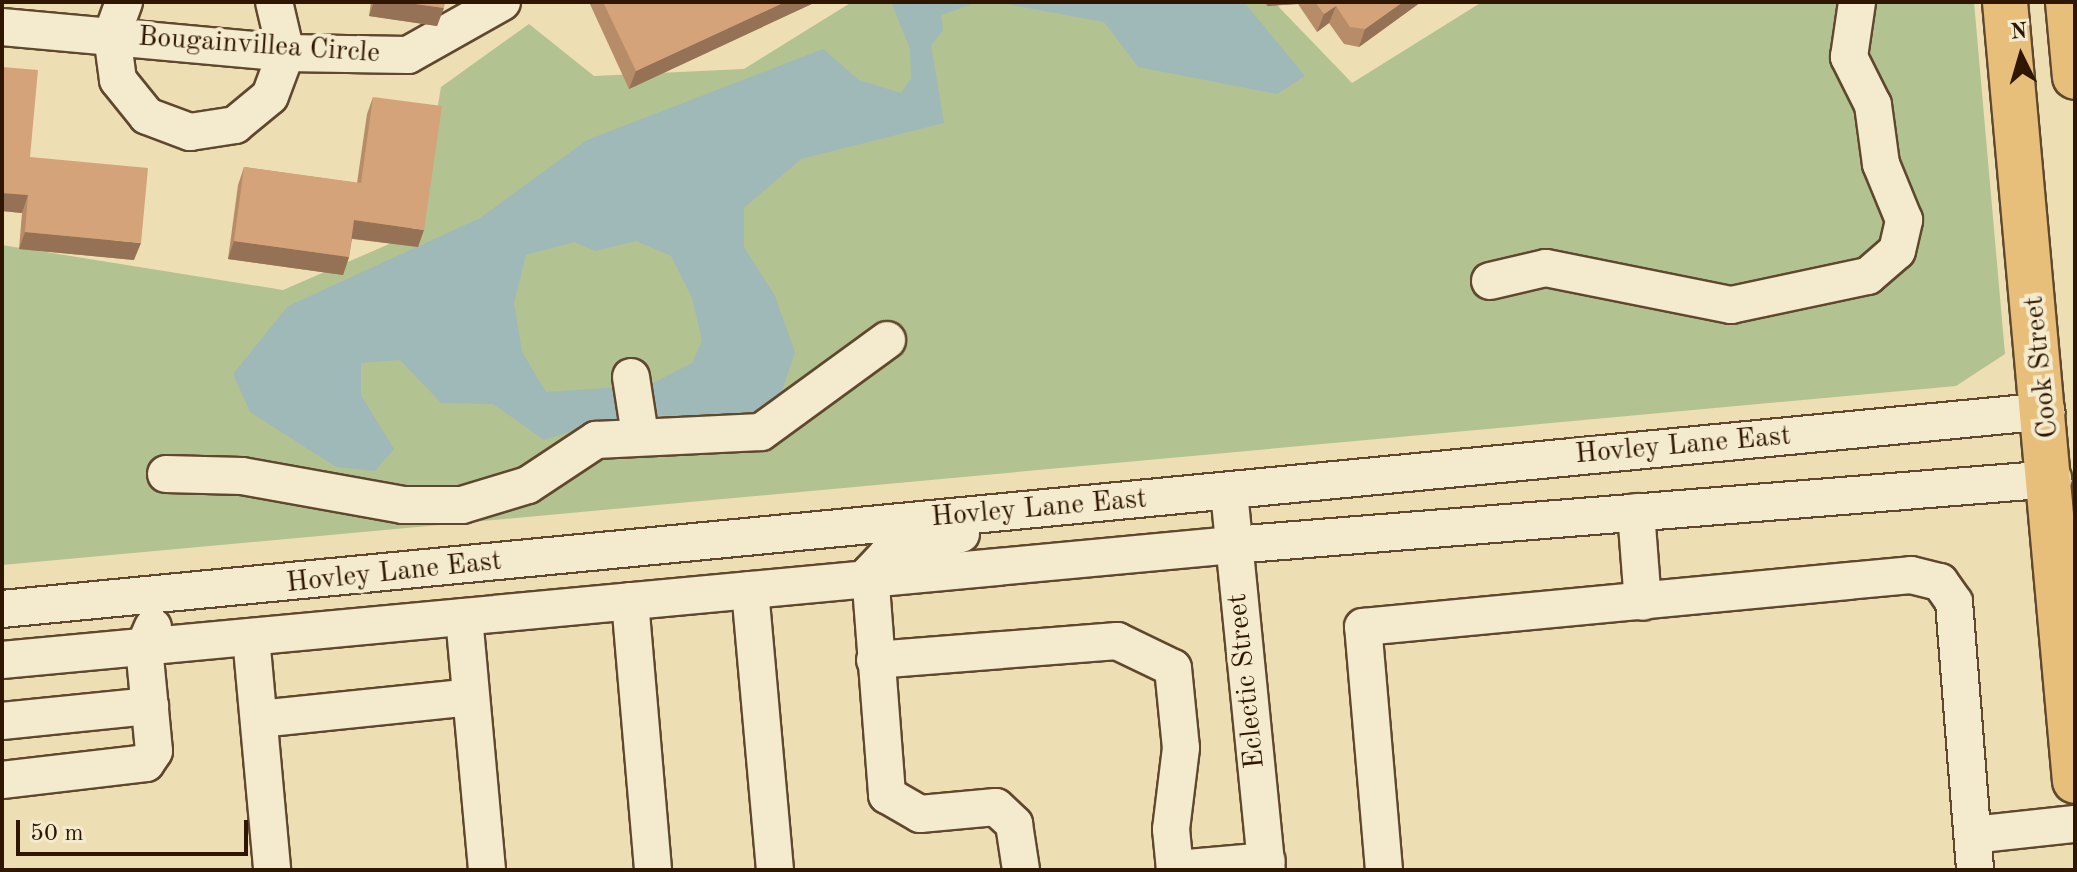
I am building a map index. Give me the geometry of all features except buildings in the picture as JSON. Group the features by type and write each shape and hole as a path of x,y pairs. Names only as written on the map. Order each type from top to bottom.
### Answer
{"main road":[{"name":"Cook Street","path":"2005,2 2060,410 2075,781"},
{"path":"2068,2 2075,77"}],"street":[{"path":"124,2 112,35 115,69 130,100 147,116 190,132 235,125 254,113 276,86 286,53 274,2"},
{"name":"Bougainvillea Circle","path":"2,27 286,53 408,55 502,2"},
{"path":"1490,281 1546,268 1731,305 1868,276 1897,251 1904,220 1881,164 1873,105 1849,57 1857,2"},
{"path":"166,474 242,476 403,505 462,505 528,485 596,440 640,435 761,432 887,340"},
{"path":"631,377 640,435"},
{"name":"Hovley Lane East","path":"2,609 360,577 2060,410"},
{"name":"Hovley Lane East","path":"2,660 1233,545 2064,478"},
{"name":"Eclectic Street","path":"1229,492 1267,866"},
{"path":"1021,870 1014,824 996,807 920,814 887,795 869,579 873,566 903,549 1043,508"},
{"path":"1636,512 1643,602"},
{"path":"1384,870 1363,627 1911,575 1940,582 1954,602 1974,852 2075,824"},
{"path":"2,780 146,763 154,751 144,647 152,627 169,620 360,577"},
{"path":"750,590 775,870"},
{"path":"630,601 653,870"},
{"path":"464,617 487,870"},
{"path":"251,637 272,870"},
{"path":"875,660 1117,641 1173,668 1181,748 1171,829 1175,870 1267,866"},
{"path":"259,719 471,697"},
{"path":"2,721 150,706"}],"green space":[{"path":"852,2 1274,2 1352,83 1482,2 1974,2 2005,354 1956,386 2,565 2,245 283,290 417,232 441,87 529,24 594,76 744,69"}],"water":[{"path":"891,2 978,2 941,15 943,30 931,45 944,123 801,159 744,208 744,247 775,296 795,352 780,397 739,421 664,415 600,422 544,440 493,404 441,403 400,360 361,363 361,395 394,449 375,471 336,467 250,412 233,374 288,306 480,218 587,140 823,49 859,80 901,93 911,78 910,49","holes":["636,241 671,256 692,298 702,341 692,363 649,385 546,392 522,352 514,303 526,255 574,242 595,251"]},
{"path":"996,2 1244,2 1305,76 1277,94 1138,67 1104,22"}]}
